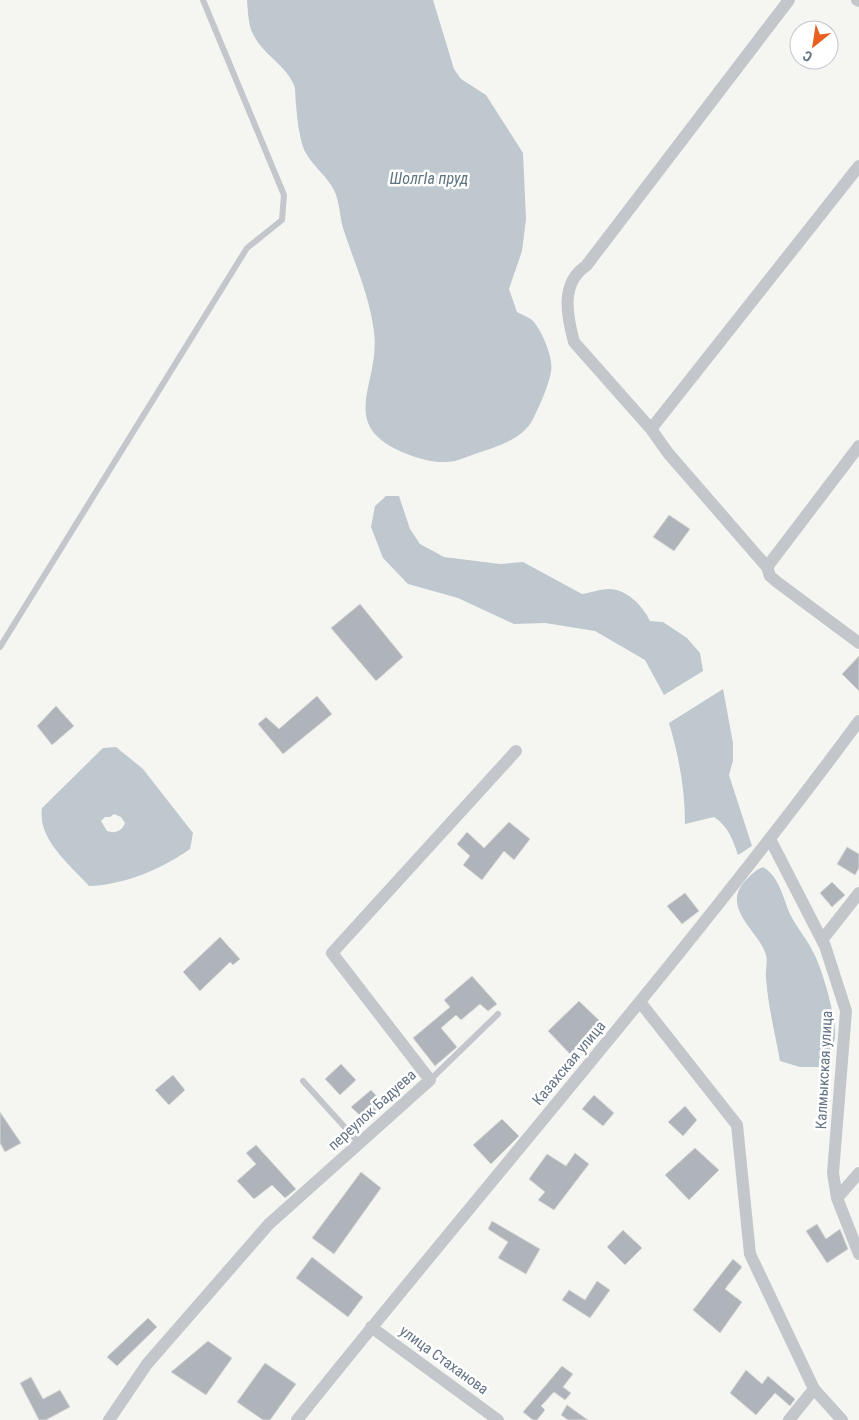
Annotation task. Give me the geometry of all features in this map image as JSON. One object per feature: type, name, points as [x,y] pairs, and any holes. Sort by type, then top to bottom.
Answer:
[{"type":"street","points":[[789,0],[586,266],[576,272],[568,287],[570,327],[574,342],[651,429],[668,453],[766,567],[770,576],[859,643]]},
{"type":"street","points":[[651,429],[859,166]]},
{"type":"street","points":[[766,567],[859,446]]},
{"type":"street","name":"Казахская улица","points":[[299,1419],[372,1327],[640,1002],[770,839],[859,721]]},
{"type":"street","name":"переулок Бадуева","points":[[109,1420],[146,1364],[269,1224],[430,1080],[332,953],[516,751]]},
{"type":"street","name":"Калмыкская улица","points":[[770,839],[822,940],[846,1011],[833,1172],[837,1198],[859,1254]]},
{"type":"street","points":[[822,940],[859,893]]},
{"type":"street","points":[[640,1002],[737,1125],[750,1254],[814,1389],[842,1420]]},
{"type":"street","points":[[837,1198],[859,1173]]},
{"type":"street","name":"улица Стаханова","points":[[372,1327],[498,1420]]},
{"type":"street","points":[[789,1420],[814,1389]]},
{"type":"lane","points":[[0,647],[247,248],[282,220],[284,195],[203,0]]},
{"type":"lane","points":[[430,1080],[498,1014]]},
{"type":"lane","points":[[303,1081],[359,1143]]},
{"type":"water","name":"ШолгIа пруд","points":[[247,0],[433,0],[454,69],[461,79],[486,95],[523,153],[526,219],[522,251],[509,289],[517,312],[531,320],[540,331],[549,352],[551,372],[546,390],[533,419],[528,427],[512,440],[457,460],[436,462],[407,454],[385,443],[372,430],[366,417],[366,402],[372,369],[374,332],[365,293],[343,228],[334,191],[331,184],[306,154],[303,147],[298,126],[294,85],[285,71],[262,48],[253,34],[249,22]]},
{"type":"water","points":[[386,496],[399,496],[410,529],[420,544],[444,557],[500,564],[523,562],[582,594],[609,589],[628,595],[639,604],[650,621],[663,622],[687,638],[700,653],[703,671],[664,695],[645,660],[595,631],[545,623],[514,624],[458,598],[408,584],[383,558],[371,527],[375,506]]},
{"type":"water","points":[[723,689],[733,743],[733,761],[729,775],[752,846],[738,855],[726,829],[714,817],[685,824],[681,773],[669,723]]},
{"type":"water","points":[[116,747],[143,769],[193,833],[190,849],[167,863],[142,875],[116,883],[89,886],[56,851],[45,830],[42,808],[103,748]],"holes":[[[114,814],[121,817],[125,823],[120,830],[115,832],[107,831],[101,821],[105,817],[110,817]]]},
{"type":"water","points":[[763,867],[769,871],[777,882],[791,916],[811,947],[821,969],[828,994],[834,1019],[835,1037],[827,1057],[819,1067],[800,1067],[780,1061],[768,999],[766,955],[744,920],[737,901],[738,891],[745,881],[755,871]]},
{"type":"building","points":[[669,515],[690,529],[674,551],[653,537]]},
{"type":"building","points":[[360,604],[403,657],[376,681],[331,628]]},
{"type":"building","points":[[859,656],[859,691],[842,674]]},
{"type":"building","points":[[317,696],[332,714],[283,754],[258,724],[266,717],[279,729]]},
{"type":"building","points":[[56,706],[74,726],[52,745],[37,726]]},
{"type":"building","points":[[509,822],[530,839],[514,860],[504,851],[482,880],[463,865],[470,856],[457,844],[467,832],[484,848]]},
{"type":"building","points":[[847,847],[859,854],[859,868],[855,875],[837,864]]},
{"type":"building","points":[[832,882],[845,895],[832,907],[820,893]]},
{"type":"building","points":[[685,893],[699,911],[682,924],[667,906]]},
{"type":"building","points":[[220,937],[240,959],[233,965],[230,962],[200,991],[183,972]]},
{"type":"building","points":[[472,976],[497,1004],[488,1011],[480,1004],[461,1020],[456,1015],[441,1028],[457,1047],[435,1066],[413,1038],[450,1007],[444,1000]]},
{"type":"building","points":[[579,1001],[606,1027],[572,1056],[548,1031]]},
{"type":"building","points":[[341,1064],[356,1080],[340,1095],[325,1079]]},
{"type":"building","points":[[173,1075],[185,1090],[169,1105],[155,1090]]},
{"type":"building","points":[[371,1090],[384,1104],[366,1121],[351,1107]]},
{"type":"building","points":[[594,1095],[614,1113],[603,1126],[582,1109]]},
{"type":"building","points":[[685,1106],[697,1120],[683,1136],[668,1122]]},
{"type":"building","points":[[0,1112],[21,1143],[5,1152],[0,1143]]},
{"type":"building","points":[[502,1119],[519,1136],[491,1164],[473,1145]]},
{"type":"building","points":[[256,1145],[296,1189],[285,1198],[272,1185],[254,1199],[237,1181],[256,1164],[246,1153]]},
{"type":"building","points":[[695,1148],[719,1170],[689,1200],[665,1175]]},
{"type":"building","points":[[575,1153],[589,1164],[554,1210],[538,1200],[545,1192],[529,1179],[547,1154],[566,1166]]},
{"type":"building","points":[[361,1172],[381,1188],[334,1254],[312,1238]]},
{"type":"building","points":[[492,1221],[540,1249],[526,1274],[498,1258],[508,1242],[488,1229]]},
{"type":"building","points":[[817,1224],[826,1239],[840,1229],[848,1249],[827,1263],[806,1231]]},
{"type":"building","points":[[623,1230],[642,1248],[625,1265],[607,1247]]},
{"type":"building","points":[[312,1257],[363,1297],[348,1317],[296,1278]]},
{"type":"building","points":[[733,1259],[742,1267],[725,1289],[742,1302],[720,1333],[693,1310]]},
{"type":"building","points":[[597,1281],[610,1290],[590,1318],[562,1300],[569,1290],[585,1300]]},
{"type":"building","points":[[148,1318],[157,1327],[117,1366],[107,1357]]},
{"type":"building","points":[[208,1341],[232,1358],[206,1395],[171,1372]]},
{"type":"building","points":[[265,1363],[296,1384],[270,1420],[263,1420],[237,1402]]},
{"type":"building","points":[[562,1366],[573,1374],[563,1387],[571,1393],[565,1400],[554,1392],[541,1406],[545,1410],[537,1420],[533,1420],[523,1412]]},
{"type":"building","points":[[746,1370],[762,1384],[768,1376],[795,1399],[790,1406],[775,1393],[756,1415],[730,1393]]},
{"type":"building","points":[[31,1377],[43,1399],[60,1390],[70,1407],[46,1420],[39,1420],[20,1383]]},
{"type":"building","points":[[567,1405],[588,1420],[568,1420],[561,1415]]}]
